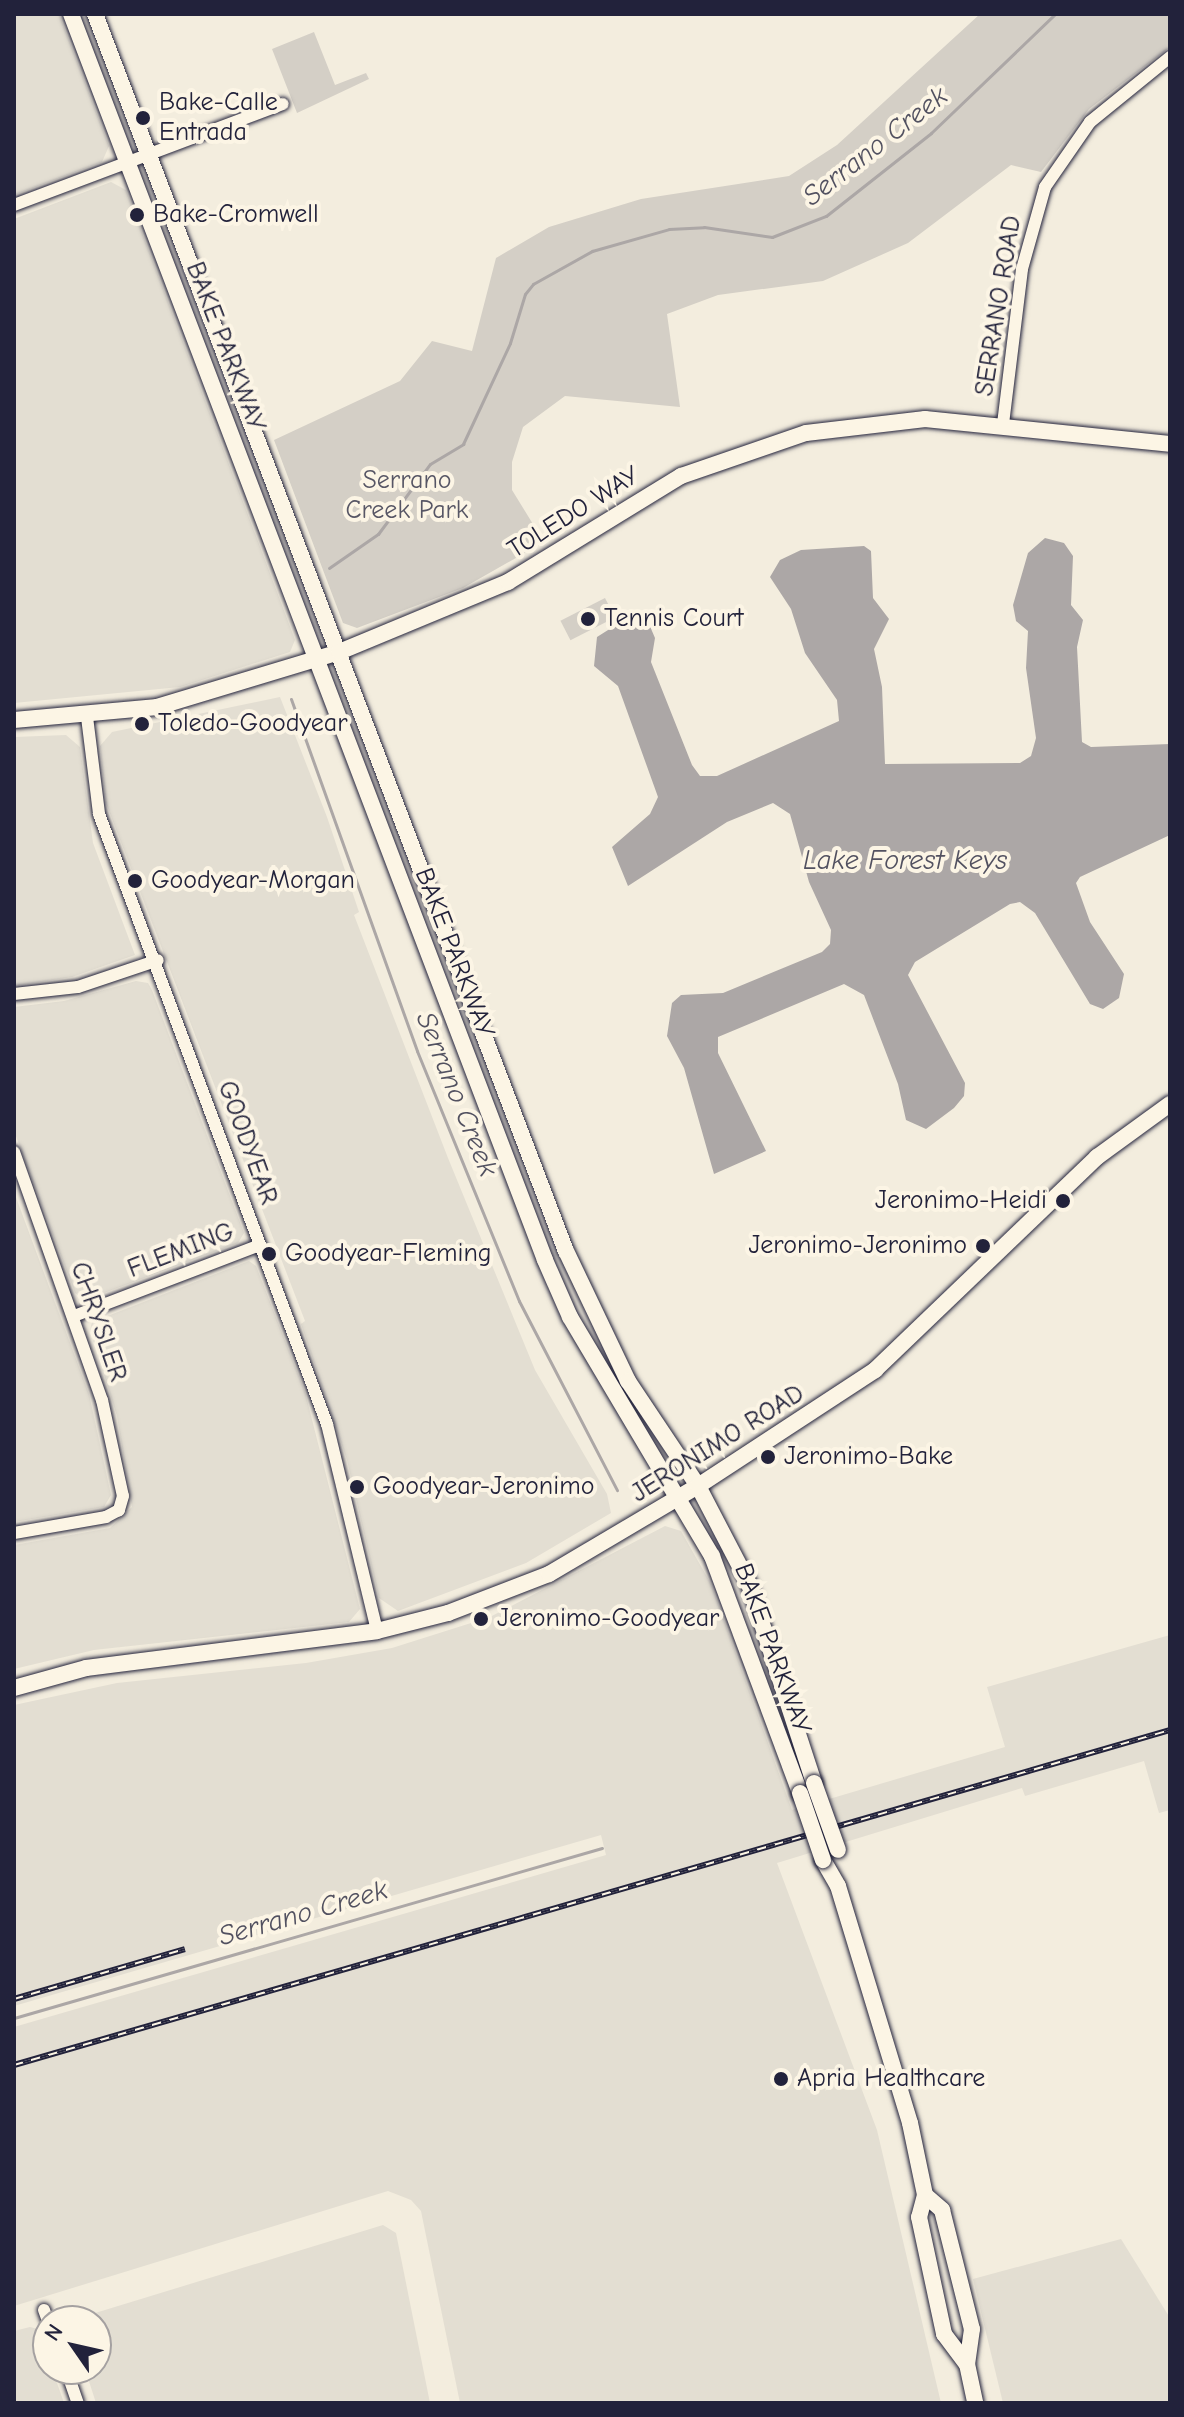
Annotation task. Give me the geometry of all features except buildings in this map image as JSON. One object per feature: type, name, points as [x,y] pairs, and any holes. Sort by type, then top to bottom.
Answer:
[{"type":"main road","name":"BAKE PARKWAY","points":[[71,14],[551,1274],[602,1374],[679,1498],[729,1592],[807,1788],[838,1850],[838,1886]]},
{"type":"main road","name":"BAKE PARKWAY","points":[[95,14],[566,1251],[628,1381],[698,1486],[749,1584],[807,1788],[823,1860],[838,1886],[895,2066],[925,2195],[919,2217],[944,2334],[967,2364]]},
{"type":"main road","name":"TOLEDO WAY","points":[[14,720],[87,717],[157,707],[339,652],[508,582],[648,494],[716,461],[806,433],[925,419],[1003,424],[1170,444]]},
{"type":"main road","points":[[236,443],[257,435]]},
{"type":"main road","name":"JERONIMO ROAD","points":[[14,1688],[86,1668],[377,1631],[448,1613],[524,1585],[679,1498],[884,1363],[1097,1157],[1170,1104]]},
{"type":"main road","name":"BAKE PARKWAY","points":[[925,2195],[942,2210],[972,2329],[967,2364],[975,2403]]},
{"type":"main road","points":[[964,2403],[971,2385],[987,2403]]},
{"type":"street","name":"SERRANO ROAD","points":[[1003,424],[1022,269],[1045,187],[1090,122],[1170,57]]},
{"type":"street","points":[[14,205],[283,104]]},
{"type":"street","name":"GOODYEAR","points":[[87,717],[99,814],[158,960],[330,1435],[377,1631]]},
{"type":"street","points":[[14,994],[79,986],[158,960]]},
{"type":"street","name":"CHRYSLER","points":[[14,1152],[103,1404],[123,1496],[119,1510],[106,1517],[14,1533]]},
{"type":"street","name":"FLEMING","points":[[74,1316],[260,1245]]},
{"type":"shaded area","points":[[14,14],[59,14],[109,146],[102,162],[14,195]]},
{"type":"shaded area","points":[[111,182],[126,190],[295,640],[290,652],[180,687],[14,703],[14,219]]},
{"type":"shaded area","points":[[280,697],[327,817],[359,912],[354,915],[448,1158],[535,1370],[607,1494],[611,1513],[526,1563],[398,1611],[379,1598],[347,1460],[301,1324],[305,1321],[106,803],[100,746],[112,732]]},
{"type":"shaded area","points":[[66,735],[80,747],[93,843],[135,955],[72,977],[14,986],[14,737]]},
{"type":"shaded area","points":[[136,981],[148,983],[152,990],[244,1233],[238,1243],[85,1300],[75,1293],[14,1131],[14,1007],[64,1001]]},
{"type":"shaded area","points":[[14,1192],[89,1394],[111,1495],[104,1507],[14,1522]]},
{"type":"shaded area","points":[[249,1261],[256,1266],[305,1392],[360,1609],[349,1622],[94,1650],[14,1669],[14,1545],[110,1528],[132,1507],[117,1416],[90,1330],[92,1322]]},
{"type":"shaded area","points":[[665,1526],[681,1531],[711,1584],[792,1810],[1005,1747],[987,1687],[1170,1635],[1170,1810],[1159,1813],[1144,1761],[1025,1796],[1022,1788],[777,1863],[877,2130],[941,2403],[460,2403],[421,2211],[411,2200],[388,2191],[14,2306],[14,2027],[606,1855],[601,1835],[14,2006],[14,1705],[117,1683],[306,1663],[392,1648],[490,1617]]},
{"type":"shaded area","points":[[383,2225],[396,2233],[430,2403],[96,2403],[90,2385],[112,2385],[112,2308]]},
{"type":"shaded area","points":[[1121,2239],[1170,2318],[1170,2403],[1003,2403],[973,2279]]},
{"type":"shaded area","points":[[32,2328],[32,2385],[58,2385],[64,2403],[14,2403],[14,2331]]},
{"type":"green space","name":"Serrano Creek Park","points":[[980,14],[1170,14],[1170,47],[1089,109],[1041,172],[1011,165],[908,243],[823,281],[718,295],[667,314],[680,407],[565,396],[523,427],[512,462],[512,490],[544,542],[463,588],[357,628],[343,623],[274,440],[400,381],[432,341],[472,351],[496,258],[549,227],[641,199],[789,176],[837,145]]},
{"type":"green space","points":[[314,32],[335,85],[366,73],[369,79],[297,113],[272,49]]},
{"type":"green space","name":"Tennis Court","points":[[605,598],[615,618],[570,640],[560,621]]},
{"type":"water","name":"Lake Forest Keys","points":[[1045,538],[1064,543],[1073,556],[1071,605],[1083,620],[1077,647],[1082,742],[1091,747],[1170,744],[1170,835],[1080,877],[1076,883],[1090,922],[1124,974],[1119,998],[1103,1009],[1090,1004],[1035,913],[1020,902],[1010,904],[915,962],[908,975],[965,1083],[964,1096],[954,1108],[926,1129],[906,1120],[898,1084],[864,995],[844,984],[718,1037],[718,1053],[766,1151],[714,1174],[684,1068],[667,1036],[672,1003],[681,995],[723,993],[822,952],[830,944],[831,930],[809,882],[790,814],[773,803],[727,822],[628,886],[612,847],[650,814],[658,797],[618,686],[594,666],[597,637],[627,618],[649,624],[655,638],[651,662],[692,765],[700,776],[717,776],[839,721],[837,700],[805,653],[791,609],[770,577],[780,560],[801,550],[864,546],[871,551],[873,598],[889,619],[874,649],[882,687],[885,764],[1020,763],[1031,756],[1036,738],[1026,668],[1028,631],[1016,621],[1013,605],[1028,553]]},
{"type":"waterway","name":"Serrano Creek","points":[[329,568],[378,534],[430,464],[463,444],[510,343],[525,294],[533,284],[592,251],[669,229],[704,227],[772,237],[826,216],[931,133],[1055,14]]},
{"type":"waterway","name":"Serrano Creek","points":[[291,699],[417,1051],[519,1301],[617,1490]]},
{"type":"waterway","name":"Serrano Creek","points":[[14,2018],[602,1848]]},
{"type":"railway","points":[[14,2065],[1170,1730]]},
{"type":"railway","points":[[14,1999],[185,1949]]},
{"type":"place","name":"Bake-Calle Entrada","points":[[143,118]]},
{"type":"place","name":"Bake-Cromwell","points":[[137,215]]},
{"type":"place","name":"Tennis Court","points":[[588,619]]},
{"type":"place","name":"Toledo-Goodyear","points":[[142,724]]},
{"type":"place","name":"Goodyear-Morgan","points":[[135,881]]},
{"type":"place","name":"Jeronimo-Heidi","points":[[1063,1201]]},
{"type":"place","name":"Jeronimo-Jeronimo","points":[[983,1246]]},
{"type":"place","name":"Goodyear-Fleming","points":[[269,1254]]},
{"type":"place","name":"Jeronimo-Bake","points":[[768,1457]]},
{"type":"place","name":"Goodyear-Jeronimo","points":[[357,1487]]},
{"type":"place","name":"Jeronimo-Goodyear","points":[[481,1619]]},
{"type":"place","name":"Apria Healthcare","points":[[781,2079]]}]
